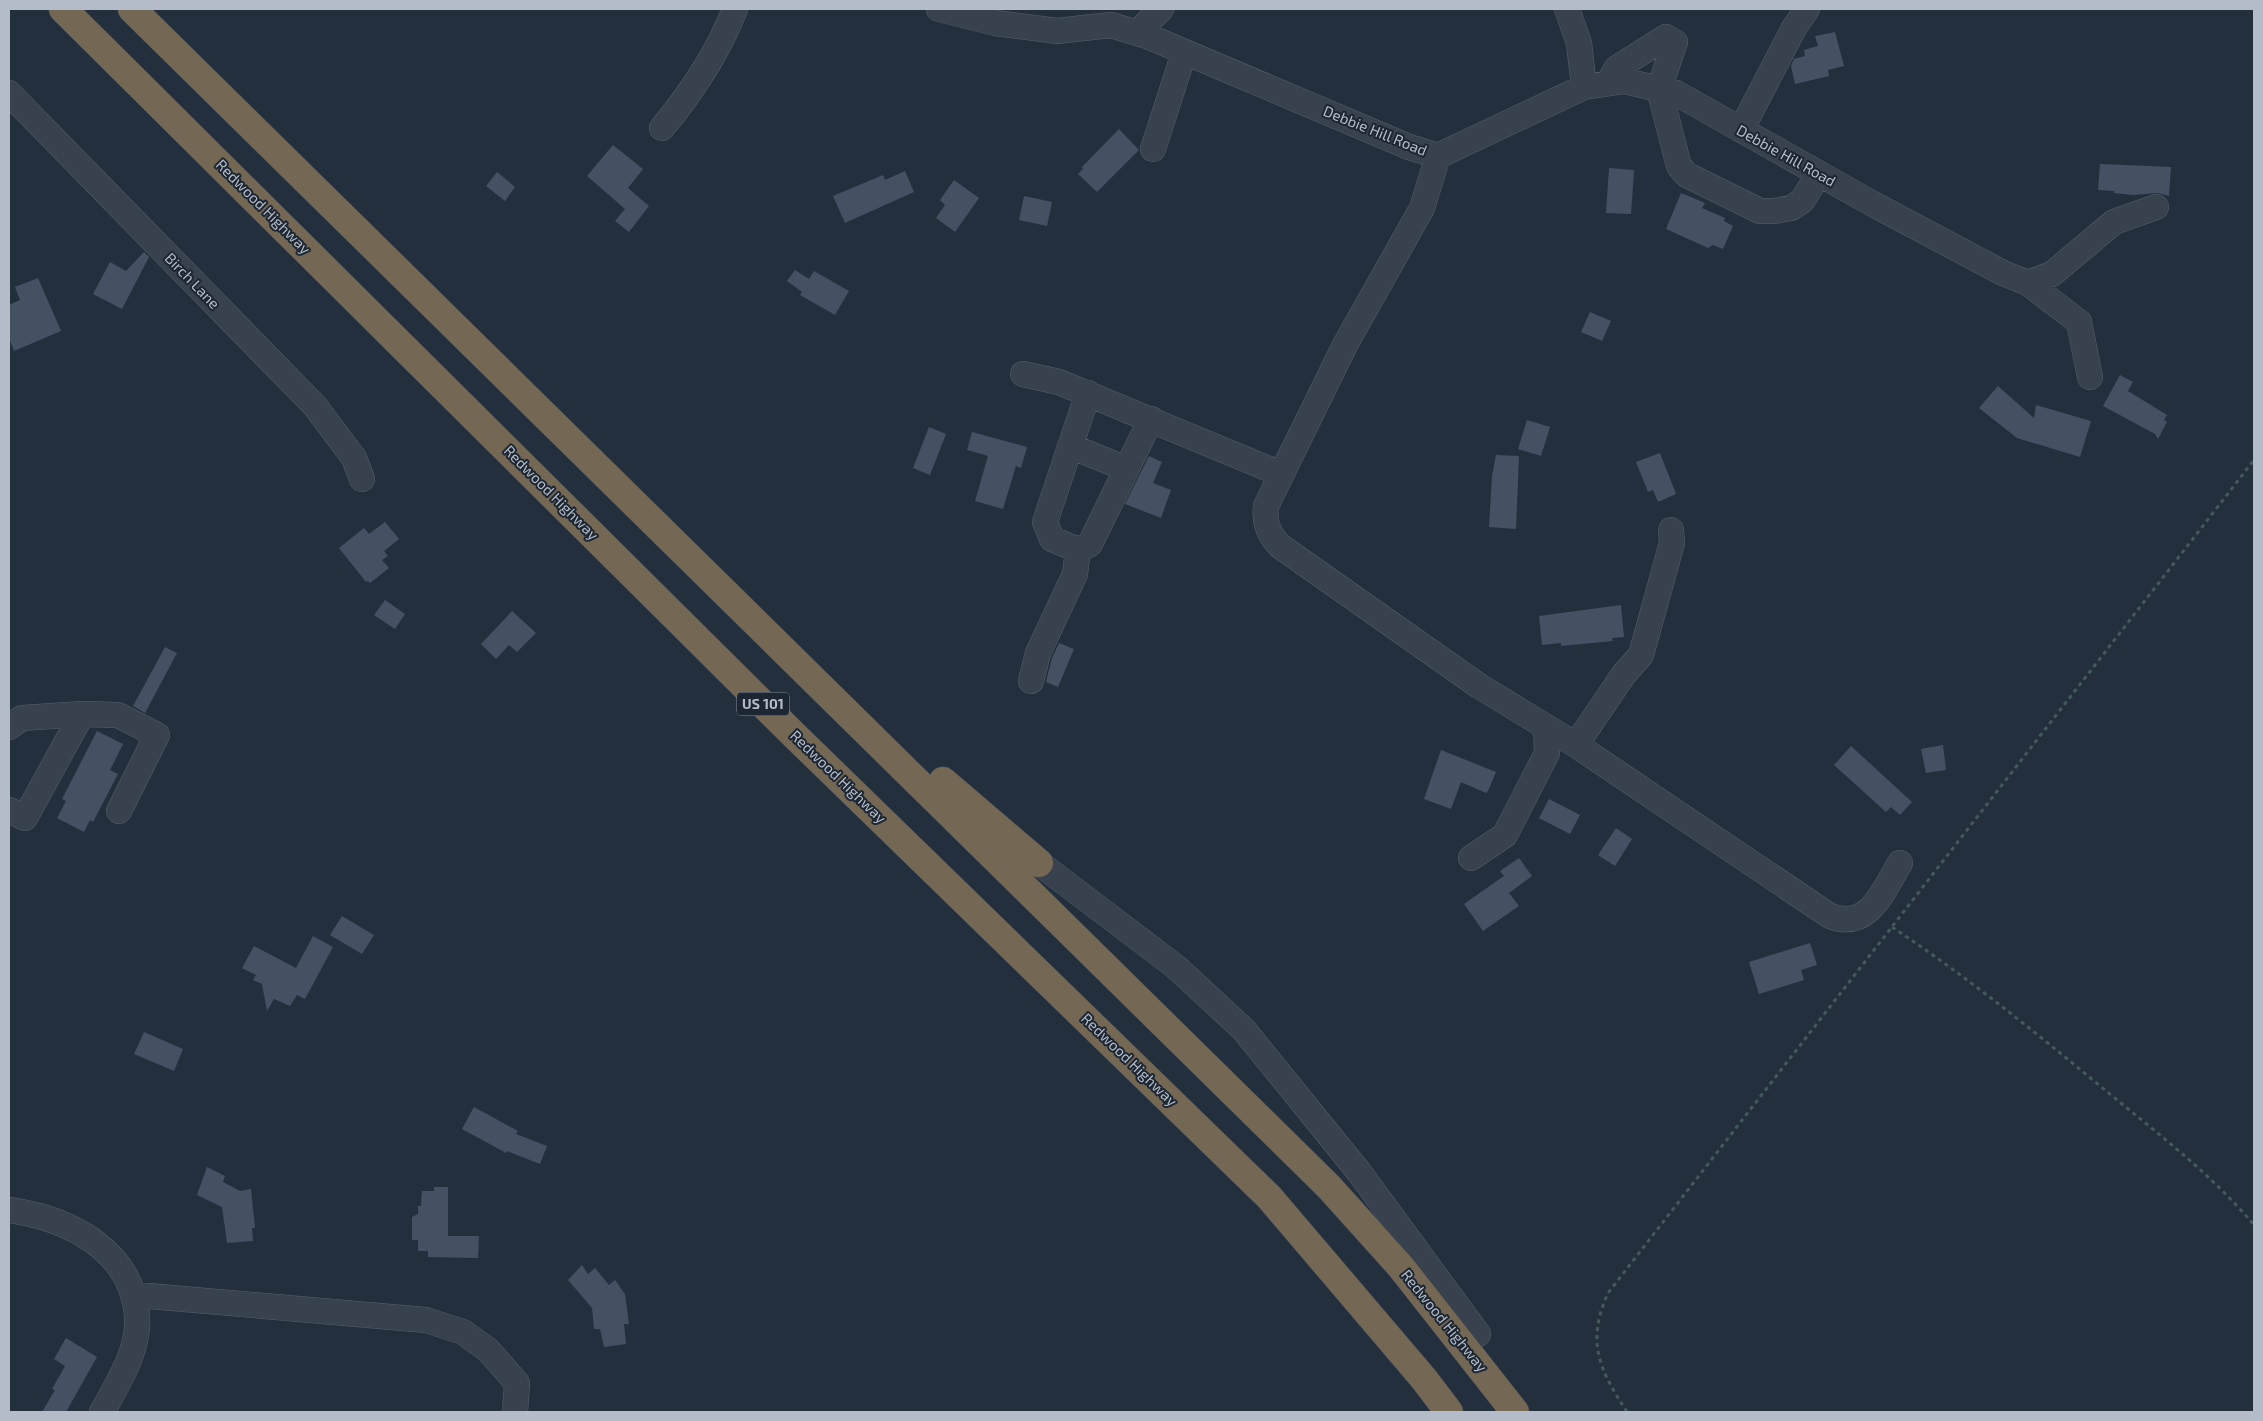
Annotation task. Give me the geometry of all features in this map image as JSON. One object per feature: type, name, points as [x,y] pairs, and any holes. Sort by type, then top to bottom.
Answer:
[{"type":"highway","name":"Redwood Highway","points":[[63,9],[779,720],[1269,1198],[1393,1342],[1449,1412]]},
{"type":"highway","name":"Redwood Highway","points":[[132,9],[1329,1187],[1401,1268],[1514,1412]]},
{"type":"highway","points":[[738,605],[1038,863]]},
{"type":"highway","points":[[1478,1334],[1521,1412]]},
{"type":"street","points":[[662,128],[693,91],[727,30],[734,9]]},
{"type":"street","points":[[1137,34],[1161,9]]},
{"type":"street","points":[[1567,9],[1596,85],[1617,68],[1666,38],[1675,42],[1674,51],[1659,89],[1680,166],[1687,175],[1760,211],[1774,211],[1791,208],[1802,201],[1819,174]]},
{"type":"street","points":[[1741,130],[1794,28],[1807,9]]},
{"type":"street","name":"Debbie Hill Road","points":[[948,10],[995,23],[1057,31],[1120,17],[1137,34],[1184,52],[1409,148],[1438,156],[1596,85],[1625,81],[1676,93],[1872,204],[2003,273],[2028,283],[2079,322],[2090,377]]},
{"type":"street","points":[[1153,149],[1184,52]]},
{"type":"street","name":"Birch Lane","points":[[9,93],[315,406],[354,458],[362,478]]},
{"type":"street","points":[[1438,156],[1422,208],[1345,345],[1266,506],[1264,517],[1272,538],[1280,546],[1480,686],[1576,745],[1811,904],[1841,920],[1852,920],[1868,912],[1900,863]]},
{"type":"street","points":[[2028,283],[2052,274],[2114,222],[2156,207]]},
{"type":"street","points":[[1023,374],[1059,382],[1088,393],[1281,474]]},
{"type":"street","points":[[1088,393],[1045,522],[1052,539],[1078,550],[1090,544],[1151,420]]},
{"type":"street","points":[[1070,446],[1127,469]]},
{"type":"street","points":[[1576,745],[1624,674],[1641,655],[1672,543],[1671,530]]},
{"type":"street","points":[[1031,681],[1038,653],[1075,574],[1078,550]]},
{"type":"street","points":[[9,727],[22,718],[82,714],[118,715],[157,735],[120,811]]},
{"type":"street","points":[[9,810],[25,818],[82,714]]},
{"type":"street","points":[[1471,858],[1505,835],[1547,753],[1546,727]]},
{"type":"street","points":[[1038,863],[1176,967],[1244,1030],[1360,1172],[1478,1334]]},
{"type":"street","points":[[9,1210],[67,1225],[94,1240],[112,1256],[125,1275],[134,1299],[137,1317],[135,1337],[119,1381],[102,1412]]},
{"type":"street","points":[[134,1299],[149,1296],[426,1320],[463,1332],[488,1350],[517,1383],[515,1412]]},
{"type":"path","points":[[1627,1412],[1616,1395],[1601,1364],[1595,1341],[1598,1314],[1608,1293],[2254,460]]},
{"type":"path","points":[[1892,927],[1941,959],[2048,1043],[2187,1158],[2239,1206],[2254,1225]]},
{"type":"building","points":[[1835,32],[1844,66],[1828,70],[1829,76],[1795,84],[1791,66],[1794,59],[1805,56],[1804,50],[1818,46],[1815,36]]},
{"type":"building","points":[[1119,129],[1139,150],[1097,192],[1078,174],[1083,169],[1082,167]]},
{"type":"building","points":[[613,145],[643,169],[628,188],[649,206],[629,232],[615,221],[625,209],[587,176]]},
{"type":"building","points":[[2100,164],[2171,167],[2169,196],[2158,193],[2133,195],[2098,190]]},
{"type":"building","points":[[1609,168],[1634,170],[1631,214],[1606,213]]},
{"type":"building","points":[[905,171],[914,192],[845,223],[833,196],[883,175],[885,180]]},
{"type":"building","points":[[497,172],[515,187],[505,201],[486,186]]},
{"type":"building","points":[[954,180],[979,198],[955,232],[936,218],[945,205],[940,200]]},
{"type":"building","points":[[1681,193],[1705,203],[1702,208],[1725,218],[1724,221],[1733,226],[1723,249],[1713,245],[1708,248],[1666,229]]},
{"type":"building","points":[[1024,196],[1052,202],[1047,226],[1019,220]]},
{"type":"building","points":[[144,252],[149,257],[122,309],[93,294],[110,262],[126,271]]},
{"type":"building","points":[[795,270],[809,279],[814,271],[849,291],[835,315],[800,295],[802,292],[787,281]]},
{"type":"building","points":[[38,278],[61,331],[14,351],[9,338],[9,305],[20,300],[15,287]]},
{"type":"building","points":[[1590,312],[1611,321],[1602,341],[1581,332]]},
{"type":"building","points":[[2120,375],[2133,382],[2128,391],[2167,415],[2164,420],[2167,422],[2158,439],[2155,434],[2103,406]]},
{"type":"building","points":[[1998,386],[2034,418],[2036,405],[2091,421],[2080,457],[2017,438],[1979,408]]},
{"type":"building","points":[[1527,420],[1550,427],[1541,456],[1518,449]]},
{"type":"building","points":[[929,427],[946,434],[930,475],[913,468]]},
{"type":"building","points":[[972,432],[1027,447],[1021,468],[1016,466],[1003,509],[975,501],[988,456],[967,450]]},
{"type":"building","points":[[1660,453],[1676,494],[1658,502],[1653,490],[1648,492],[1636,462]]},
{"type":"building","points":[[1496,455],[1519,456],[1516,529],[1489,527],[1492,476]]},
{"type":"building","points":[[1149,456],[1162,462],[1153,483],[1171,490],[1161,518],[1125,504]]},
{"type":"building","points":[[385,522],[399,539],[384,551],[388,556],[382,560],[389,568],[370,583],[366,582],[339,548],[364,528],[369,534]]},
{"type":"building","points":[[385,600],[405,614],[395,629],[374,615]]},
{"type":"building","points":[[1621,605],[1624,637],[1612,638],[1613,641],[1561,646],[1561,643],[1542,645],[1539,616]]},
{"type":"building","points":[[512,611],[536,633],[517,652],[509,645],[496,659],[481,644]]},
{"type":"building","points":[[1059,643],[1074,649],[1058,687],[1046,682],[1052,658]]},
{"type":"building","points":[[165,647],[177,653],[145,713],[133,706]]},
{"type":"building","points":[[97,731],[123,744],[110,770],[118,774],[93,822],[90,820],[84,832],[57,818],[66,801],[62,799]]},
{"type":"building","points":[[1943,745],[1946,770],[1926,773],[1921,749]]},
{"type":"building","points":[[1851,746],[1912,802],[1900,815],[1891,807],[1886,812],[1834,765]]},
{"type":"building","points":[[1441,750],[1496,772],[1488,791],[1486,793],[1461,782],[1451,809],[1424,799]]},
{"type":"building","points":[[1549,799],[1580,815],[1570,834],[1539,818]]},
{"type":"building","points":[[1616,828],[1632,839],[1615,866],[1598,855]]},
{"type":"building","points":[[1519,858],[1532,876],[1509,893],[1519,906],[1483,931],[1464,904],[1504,876],[1500,871]]},
{"type":"building","points":[[342,916],[374,935],[362,954],[330,935]]},
{"type":"building","points":[[313,936],[333,947],[305,999],[297,995],[290,1006],[274,999],[267,1011],[262,984],[253,980],[256,975],[242,968],[254,946],[296,968]]},
{"type":"building","points":[[1810,943],[1817,965],[1801,970],[1804,980],[1759,994],[1749,962]]},
{"type":"building","points":[[144,1032],[183,1049],[174,1071],[134,1054]]},
{"type":"building","points":[[474,1107],[518,1131],[516,1134],[547,1146],[540,1164],[507,1151],[506,1153],[462,1129]]},
{"type":"building","points":[[207,1167],[225,1176],[223,1182],[240,1191],[251,1189],[255,1228],[252,1228],[253,1241],[227,1243],[222,1207],[197,1195]]},
{"type":"building","points":[[434,1187],[448,1187],[448,1236],[479,1236],[478,1258],[428,1257],[428,1251],[418,1251],[418,1240],[412,1240],[412,1217],[418,1214],[418,1206],[421,1206],[422,1191],[434,1191]]},
{"type":"building","points":[[582,1265],[588,1274],[595,1268],[609,1285],[615,1280],[625,1294],[629,1324],[624,1324],[626,1344],[604,1347],[600,1329],[594,1329],[592,1308],[568,1280]]},
{"type":"building","points":[[66,1338],[97,1357],[66,1412],[42,1412],[55,1390],[52,1389],[65,1366],[54,1359]]}]
